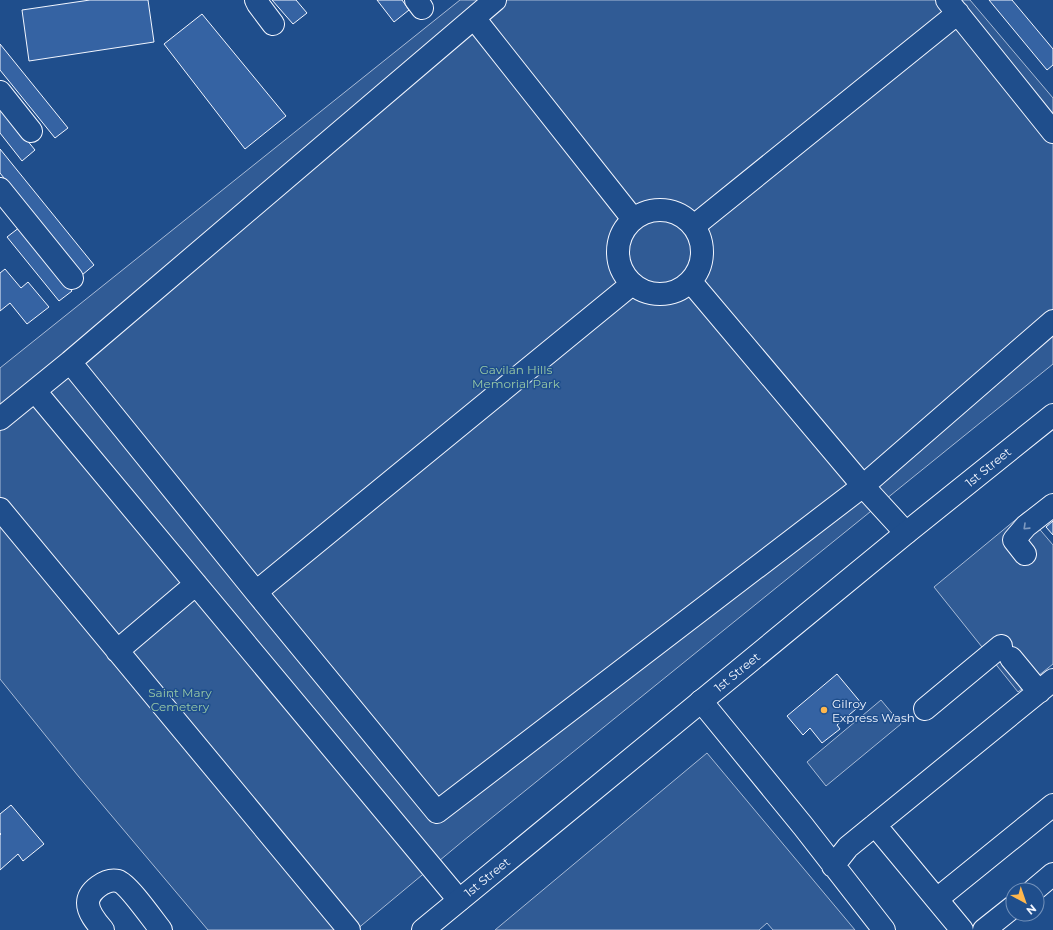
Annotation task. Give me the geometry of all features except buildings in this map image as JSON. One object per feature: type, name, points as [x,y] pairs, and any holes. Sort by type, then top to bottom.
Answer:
[{"type":"main road","points":[[256,0],[273,24]]},
{"type":"main road","points":[[0,419],[70,362],[495,0]]},
{"type":"main road","points":[[694,226],[953,7],[1053,132]]},
{"type":"main road","points":[[474,18],[633,219]]},
{"type":"main road","points":[[0,92],[31,131]]},
{"type":"main road","points":[[0,189],[72,278]]},
{"type":"main road","points":[[660,210],[675,212],[688,220],[694,226],[701,239],[703,254],[699,268],[691,282],[678,290],[664,294],[650,293],[632,284],[623,273],[618,259],[619,244],[624,230],[633,219],[646,212],[660,210]]},
{"type":"main road","points":[[691,282],[863,486],[906,533]]},
{"type":"main road","points":[[256,592],[632,284]]},
{"type":"main road","points":[[70,362],[256,592],[437,812],[863,486],[1053,321]]},
{"type":"main road","points":[[34,391],[459,900]]},
{"type":"main road","name":"1st Street","points":[[423,930],[906,533],[1053,415]]},
{"type":"main road","points":[[1025,554],[1014,540],[1026,526],[1053,506]]},
{"type":"main road","points":[[0,510],[349,930]]},
{"type":"main road","points":[[117,651],[196,584]]},
{"type":"main road","points":[[833,866],[848,847],[1046,686],[1006,652],[925,709]]},
{"type":"main road","points":[[701,701],[803,826],[884,930]]},
{"type":"main road","points":[[937,899],[1053,805]]},
{"type":"main road","points":[[875,825],[962,930]]},
{"type":"main road","points":[[1044,882],[1053,874]]},
{"type":"main road","points":[[103,930],[90,912],[88,902],[91,895],[102,884],[118,881],[129,890],[161,930]]},
{"type":"main road","points":[[984,930],[1005,913]]},
{"type":"shaded area","name":"Gavilan Hills Memorial Park","points":[[460,0],[970,0],[1053,98],[1053,364],[463,841],[356,930],[208,930],[79,777],[0,679],[0,368]]},
{"type":"shaded area","points":[[1025,512],[1053,545],[1053,664],[1018,692],[934,587]]},
{"type":"shaded area","points":[[881,700],[901,724],[826,786],[807,762]]},
{"type":"shaded area","points":[[707,753],[855,930],[773,930],[767,923],[759,930],[495,930]]},
{"type":"place","name":"Gilroy Express Wash","points":[[824,710]]},
{"type":"park label","name":"Saint Mary Cemetery","points":[[180,699]]}]
